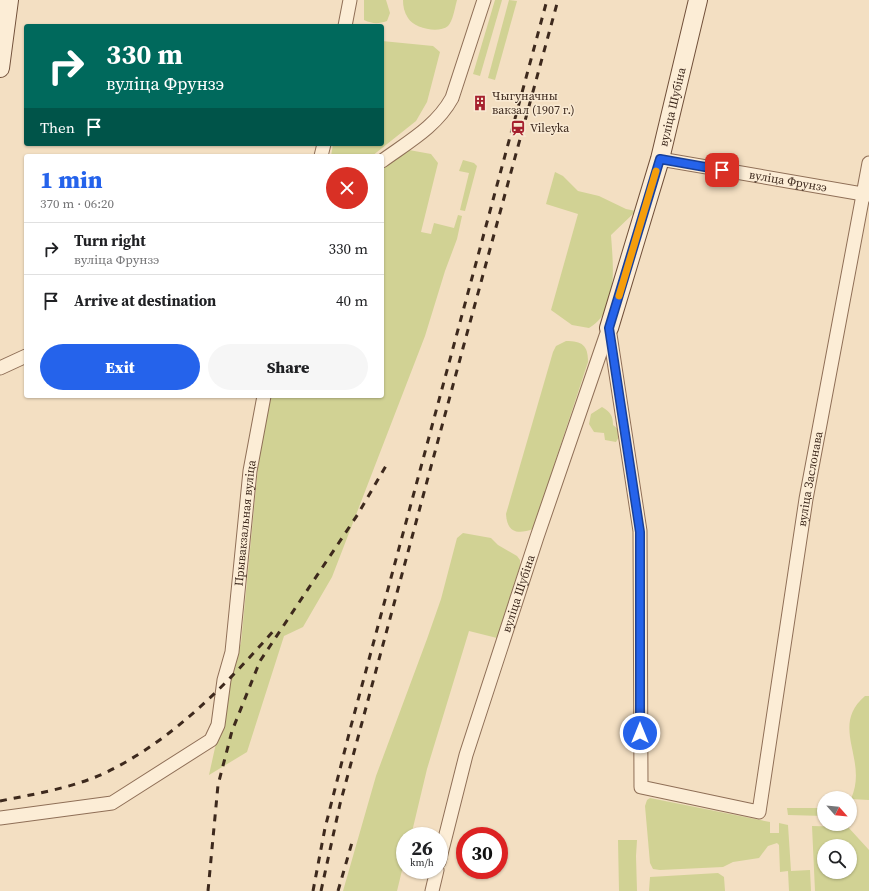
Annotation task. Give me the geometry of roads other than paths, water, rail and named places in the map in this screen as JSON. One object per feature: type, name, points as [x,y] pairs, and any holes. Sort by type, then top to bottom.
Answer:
[{"type":"street","points":[[0,68],[9,0]]},
{"type":"street","points":[[345,24],[350,0]]},
{"type":"street","points":[[384,160],[424,131],[446,109],[452,98],[484,0]]},
{"type":"street","name":"вуліца Шубіна","points":[[448,827],[466,755],[537,537],[609,328],[660,159],[698,0]]},
{"type":"street","name":"вуліца Фрунзэ","points":[[660,159],[866,194]]},
{"type":"street","name":"вуліца Заслонава","points":[[641,787],[759,812],[806,499],[866,194],[869,162]]},
{"type":"street","name":"вуліца Шубіна","points":[[609,328],[640,532],[641,787]]},
{"type":"street","points":[[0,368],[24,357]]},
{"type":"street","name":"Прывакзальная вуліца","points":[[0,818],[112,803],[211,740],[218,725],[224,680],[232,652],[250,472],[264,398]]},
{"type":"street","points":[[432,891],[435,879]]},
{"type":"railway","points":[[313,891],[325,828],[351,726],[547,0]]},
{"type":"railway","points":[[321,891],[340,804],[558,0]]},
{"type":"railway","points":[[208,891],[218,785],[232,731],[260,661],[358,514],[387,464]]},
{"type":"railway","points":[[0,801],[80,783],[105,773],[130,760],[176,728],[197,710],[218,690],[275,629]]},
{"type":"railway","points":[[338,891],[353,839]]},
{"type":"place","name":"Чыгуначны вакзал (1907 г.)","points":[[480,103]]},
{"type":"place","name":"Vileyka","points":[[518,128]]}]
